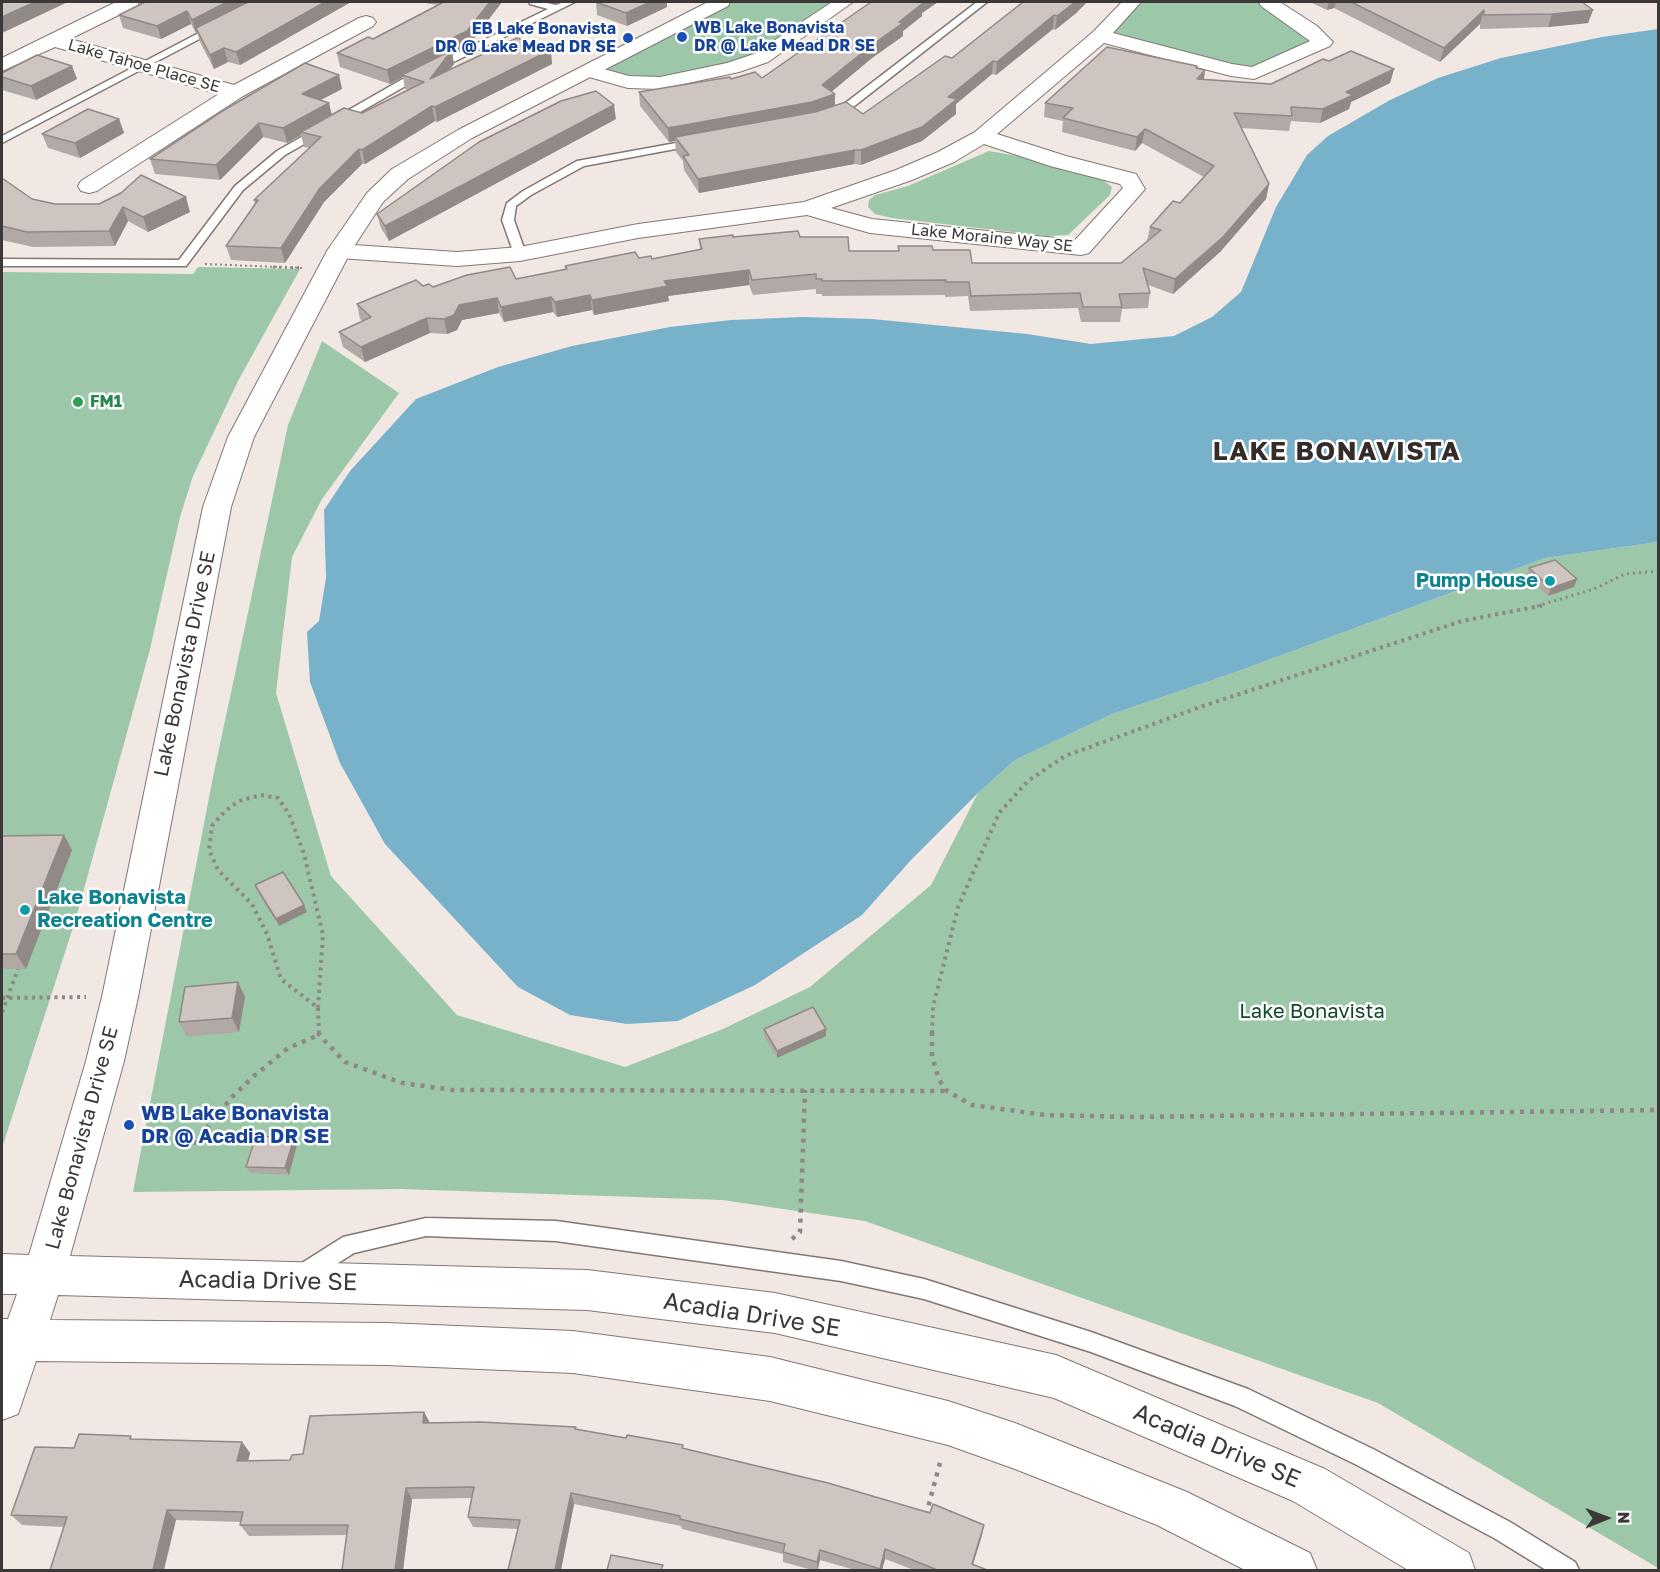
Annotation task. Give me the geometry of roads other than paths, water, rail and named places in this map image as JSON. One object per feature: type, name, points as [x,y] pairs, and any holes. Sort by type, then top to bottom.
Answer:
[{"type":"street","points":[[2,64],[130,2]]},
{"type":"street","name":"Lake Bonavista Drive SE","points":[[2,1398],[12,1340],[44,1276],[105,1061],[120,997],[217,507],[241,437],[334,260],[375,198],[400,174],[465,134],[721,2]]},
{"type":"street","points":[[589,71],[628,82],[660,83],[732,68],[761,58],[844,2]]},
{"type":"street","name":"Lake Moraine Way SE","points":[[334,260],[397,256],[457,258],[520,254],[638,231],[808,208],[904,175],[946,157],[982,136],[1100,36],[1132,2]]},
{"type":"street","points":[[1100,36],[1231,70],[1254,73],[1323,42],[1310,30],[1268,2]]},
{"type":"street","name":"Lake Tahoe Place SE","points":[[89,186],[236,92],[366,22]]},
{"type":"street","name":"Lake Tahoe Place SE","points":[[52,40],[236,92]]},
{"type":"street","name":"Lake Moraine Way SE","points":[[808,208],[870,226],[1081,248],[1134,189],[1128,179],[1058,161],[982,136]]},
{"type":"street","name":"Acadia Drive SE","points":[[2,1274],[587,1290],[775,1313],[1056,1377],[1309,1485],[1452,1570]]},
{"type":"street","points":[[12,1340],[387,1344],[573,1352],[770,1379],[948,1423],[1015,1446],[1171,1508],[1293,1570]]},
{"type":"lane","points":[[533,2],[555,8]]},
{"type":"lane","points":[[2,263],[182,264],[239,188],[280,153],[405,82],[570,2]]},
{"type":"lane","points":[[823,118],[839,113],[982,2]]},
{"type":"lane","points":[[2,140],[225,23]]},
{"type":"lane","points":[[520,254],[508,220],[511,205],[527,193],[581,164],[710,140]]},
{"type":"lane","points":[[291,1281],[350,1244],[426,1227],[556,1231],[841,1271],[924,1289],[1091,1342],[1240,1397],[1365,1457],[1502,1530],[1567,1570]]},
{"type":"water","name":"Lake Bonavista","points":[[1658,29],[1658,542],[1545,558],[1236,672],[1112,714],[1015,760],[978,793],[911,860],[862,915],[755,985],[678,1021],[627,1024],[570,1015],[518,987],[385,844],[340,763],[310,682],[307,632],[319,621],[326,578],[324,510],[350,471],[416,399],[498,367],[572,346],[670,327],[731,320],[803,317],[872,319],[1027,334],[1091,344],[1174,336],[1212,317],[1241,292],[1276,207],[1307,155],[1328,136],[1390,100],[1438,78],[1501,58],[1602,37]]},
{"type":"place","name":"WB Lake Bonavista DR @ Lake Mead DR SE","points":[[682,37]]},
{"type":"place","name":"EB Lake Bonavista DR @ Lake Mead DR SE","points":[[628,38]]},
{"type":"place","name":"FM1","points":[[78,402]]},
{"type":"place","name":"Pump House","points":[[1550,581]]},
{"type":"place","name":"Lake Bonavista Recreation Centre","points":[[25,910]]},
{"type":"place","name":"WB Lake Bonavista DR @ Acadia DR SE","points":[[129,1125]]},
{"type":"district","name":"LAKE BONAVISTA","points":[[1337,452]]}]
